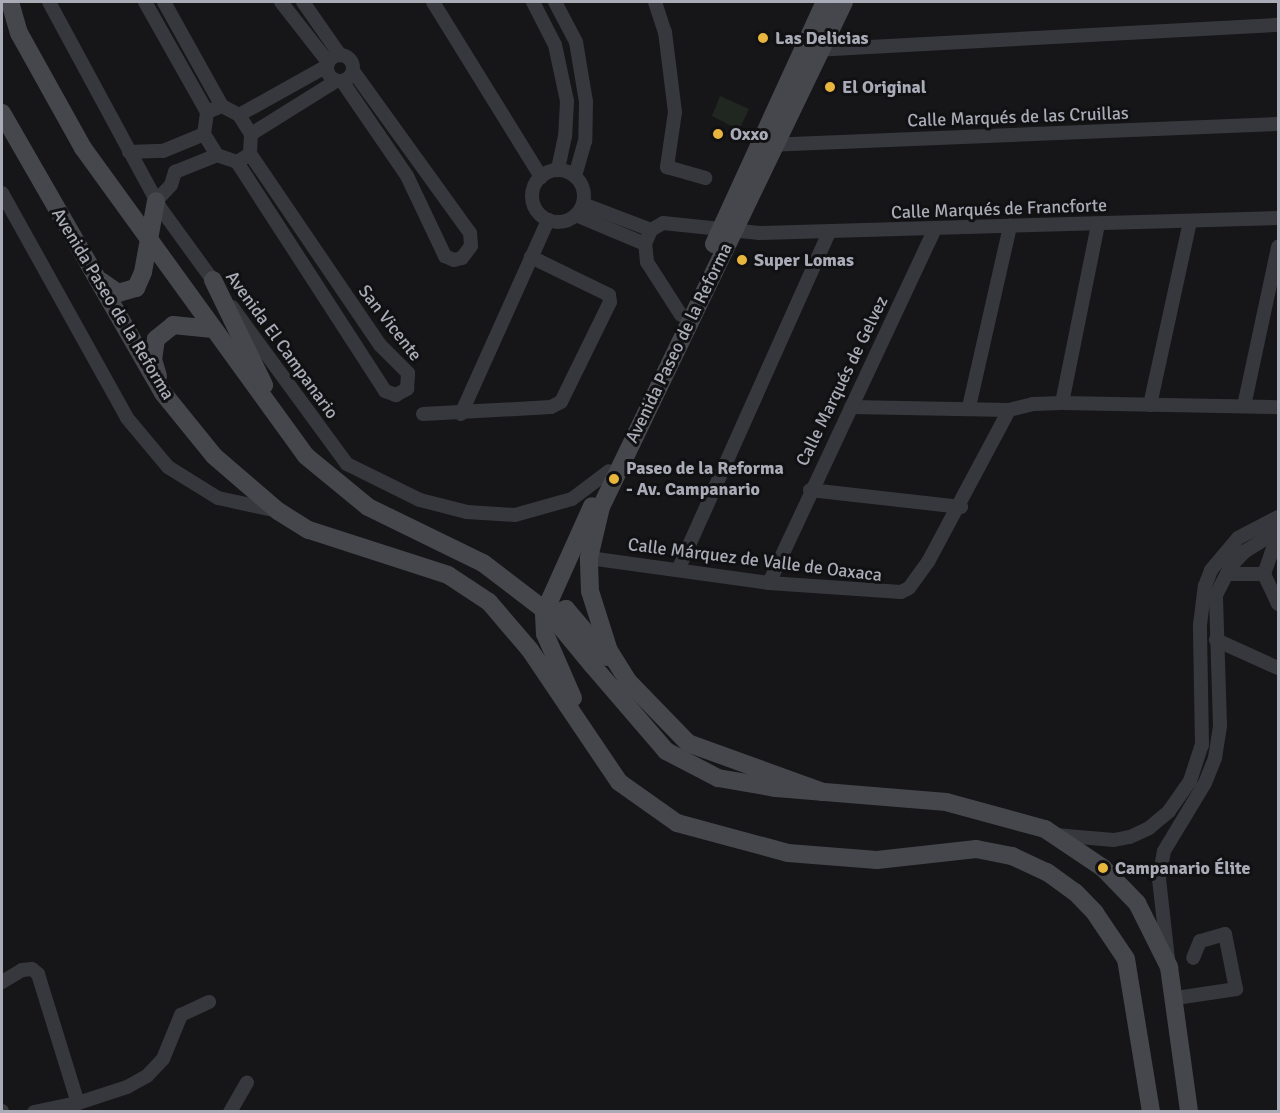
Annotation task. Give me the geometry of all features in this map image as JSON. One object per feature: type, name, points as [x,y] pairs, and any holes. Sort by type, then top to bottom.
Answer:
[{"type":"street","name":"Avenida Paseo de la Reforma","points":[[10,2],[19,33],[83,148],[148,241],[306,456],[368,507],[483,563],[551,615],[666,751],[718,778],[776,788],[946,802],[1055,835],[1103,868],[1137,903],[1169,967],[1176,998],[1189,1112]]},
{"type":"street","name":"Avenida El Campanario","points":[[49,2],[156,201],[347,464],[420,500],[467,512],[515,515],[572,499],[609,471]]},
{"type":"street","points":[[145,2],[207,112],[204,134],[217,155],[237,162],[250,154],[250,134],[239,115],[222,106],[164,2]]},
{"type":"street","points":[[281,2],[332,61]]},
{"type":"street","points":[[239,115],[332,61],[351,60],[353,71],[470,233],[471,246],[462,258],[454,260],[445,256],[406,176],[339,81],[332,61],[303,2]]},
{"type":"street","points":[[433,2],[541,177]]},
{"type":"street","points":[[533,2],[555,45],[567,101],[565,136],[558,170]]},
{"type":"street","points":[[555,2],[576,42],[586,102],[585,141],[575,177]]},
{"type":"street","points":[[655,2],[665,32],[675,112],[667,167],[705,178]]},
{"type":"street","name":"Avenida Paseo de la Reforma","points":[[823,792],[688,743],[628,681],[609,651],[594,607],[589,558],[601,507],[767,145],[803,50],[825,2]]},
{"type":"street","name":"Avenida Paseo de la Reforma","points":[[767,145],[823,49],[844,2]]},
{"type":"street","points":[[162,30],[176,24]]},
{"type":"street","points":[[803,50],[1278,26]]},
{"type":"street","points":[[250,134],[353,71]]},
{"type":"street","points":[[207,112],[222,106]]},
{"type":"street","name":"Avenida Paseo de la Reforma","points":[[2,113],[163,393],[214,456],[278,512],[309,530],[448,575],[489,602],[530,650],[619,782],[677,823],[788,853],[877,860],[976,849],[1012,856],[1047,872],[1075,892],[1095,913],[1126,959],[1151,1112]]},
{"type":"street","name":"Calle Marqués de las Cruillas","points":[[767,145],[1278,124]]},
{"type":"street","points":[[129,152],[163,151],[204,134]]},
{"type":"street","points":[[97,278],[118,293],[136,288],[156,201],[171,185],[175,172],[163,151]]},
{"type":"street","name":"San Vicente","points":[[237,162],[385,391],[396,395],[407,389],[408,373],[380,345],[296,226],[250,154]]},
{"type":"street","points":[[175,172],[217,155]]},
{"type":"street","points":[[558,170],[575,177],[583,189],[580,210],[563,222],[548,220],[538,212],[533,201],[534,188],[541,177],[558,170]]},
{"type":"street","points":[[2,193],[127,418],[168,467],[218,498],[278,512]]},
{"type":"street","points":[[580,210],[651,230],[645,244],[647,262],[681,315]]},
{"type":"street","points":[[580,210],[645,244]]},
{"type":"street","name":"Calle Marqués de Francforte","points":[[651,230],[663,223],[678,222],[759,233],[830,233],[1278,218]]},
{"type":"street","points":[[461,414],[548,220]]},
{"type":"street","points":[[1150,405],[1190,222]]},
{"type":"street","points":[[1062,402],[1098,225]]},
{"type":"street","points":[[284,236],[296,226]]},
{"type":"street","points":[[969,407],[1010,226]]},
{"type":"street","name":"Avenida Paseo de la Reforma","points":[[545,634],[544,613],[594,502],[681,315],[728,228]]},
{"type":"street","name":"Calle Marqués de Gelvez","points":[[769,583],[810,490],[935,228]]},
{"type":"street","points":[[678,570],[830,233]]},
{"type":"street","points":[[1244,406],[1278,247]]},
{"type":"street","points":[[423,414],[461,414],[557,406],[610,302],[609,295],[531,257]]},
{"type":"street","points":[[213,280],[285,427]]},
{"type":"street","points":[[163,393],[153,360],[156,339],[173,325],[213,329]]},
{"type":"street","points":[[851,407],[969,407],[1009,410],[1062,402],[1278,407]]},
{"type":"street","name":"Calle Márquez de Valle de Oaxaca","points":[[589,558],[769,583],[901,592],[909,588],[928,562],[961,507],[1009,410]]},
{"type":"street","points":[[810,490],[961,507]]},
{"type":"street","points":[[1055,835],[1114,840],[1130,837],[1149,828],[1168,811],[1190,781],[1202,746],[1200,625],[1204,586],[1211,570],[1238,538],[1278,517]]},
{"type":"street","points":[[1169,967],[1161,870],[1164,850],[1215,758],[1220,725],[1216,595],[1227,574],[1244,552],[1278,533]]},
{"type":"street","points":[[1278,533],[1264,574],[1278,604]]},
{"type":"street","points":[[1227,574],[1264,574]]},
{"type":"street","points":[[619,782],[564,681],[545,634],[550,614],[566,609],[628,681]]},
{"type":"street","points":[[1216,640],[1278,668]]},
{"type":"street","points":[[1176,998],[1236,989],[1225,934],[1200,941],[1193,958]]},
{"type":"street","points":[[2,982],[32,969],[38,974],[78,1103]]},
{"type":"street","points":[[34,1112],[78,1103],[127,1087],[147,1076],[163,1059],[181,1015],[209,1002]]},
{"type":"street","points":[[230,1112],[247,1082]]},
{"type":"shaded area","points":[[720,96],[749,109],[739,130],[712,116]]},
{"type":"place","name":"Las Delicias","points":[[763,38]]},
{"type":"place","name":"El Original","points":[[830,87]]},
{"type":"place","name":"Oxxo","points":[[718,134]]},
{"type":"place","name":"Super Lomas","points":[[742,260]]},
{"type":"place","name":"Paseo de la Reforma - Av. Campanario","points":[[614,479]]},
{"type":"place","name":"Campanario Élite","points":[[1103,868]]}]
